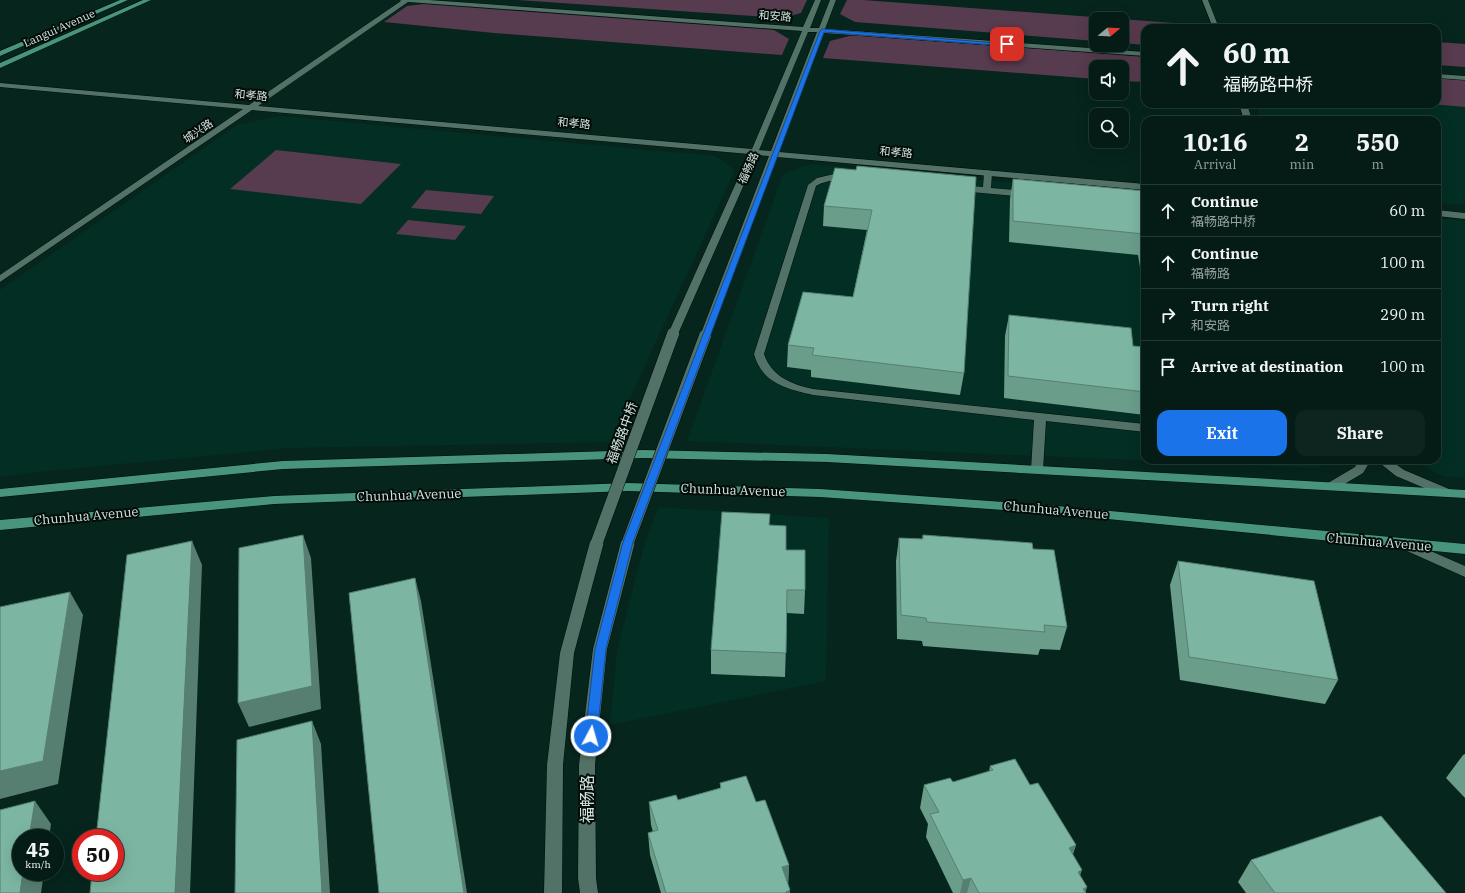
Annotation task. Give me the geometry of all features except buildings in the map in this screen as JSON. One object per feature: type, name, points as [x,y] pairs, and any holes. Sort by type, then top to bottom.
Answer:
[{"type":"main road","points":[[0,54],[125,0]]},
{"type":"main road","name":"Langui Avenue","points":[[0,66],[148,0]]},
{"type":"main road","name":"和安路","points":[[403,0],[807,26]]},
{"type":"main road","name":"城兴路","points":[[0,279],[407,0]]},
{"type":"main road","name":"和安路","points":[[481,0],[1141,54]]},
{"type":"main road","name":"福畅路","points":[[673,334],[755,151],[818,0]]},
{"type":"main road","name":"福畅路","points":[[589,893],[587,818],[589,750],[600,649],[628,542],[833,0]]},
{"type":"main road","points":[[1205,0],[1214,24]]},
{"type":"main road","name":"和安路","points":[[823,28],[1089,44]]},
{"type":"main road","points":[[1129,47],[1141,48]]},
{"type":"main road","points":[[1441,68],[1465,70]]},
{"type":"main road","points":[[1441,76],[1465,78]]},
{"type":"main road","name":"和孝路","points":[[0,85],[755,151],[1141,187]]},
{"type":"main road","points":[[987,190],[988,172]]},
{"type":"main road","points":[[858,178],[828,177],[818,180],[812,185],[759,354],[761,364],[767,373],[777,381],[793,388],[813,392],[1040,418],[1141,428]]},
{"type":"main road","points":[[949,186],[1034,195]]},
{"type":"main road","points":[[1441,213],[1465,216]]},
{"type":"main road","name":"福畅路中桥","points":[[553,893],[555,765],[567,653],[597,542],[673,334]]},
{"type":"main road","points":[[1037,470],[1040,418]]},
{"type":"main road","points":[[0,494],[283,465],[643,454],[827,458],[1465,494]]},
{"type":"main road","points":[[1332,486],[1359,470],[1363,464]]},
{"type":"main road","points":[[1388,464],[1400,472],[1445,492]]},
{"type":"main road","name":"Chunhua Avenue","points":[[0,525],[274,500],[628,487],[820,493],[1038,508],[1465,549]]},
{"type":"main road","points":[[1404,544],[1465,572]]},
{"type":"shaded area","points":[[517,0],[807,0],[801,13],[782,18]]},
{"type":"shaded area","points":[[847,0],[863,0],[1089,17],[1089,40],[855,22],[840,14]]},
{"type":"shaded area","points":[[423,4],[774,30],[789,39],[782,55],[494,33],[384,22],[407,6]]},
{"type":"shaded area","points":[[1129,20],[1188,24],[1141,24],[1141,45],[1129,44]]},
{"type":"shaded area","points":[[853,35],[1141,57],[1141,82],[1129,81],[1129,60],[1089,60],[1089,78],[823,58],[830,41]]},
{"type":"shaded area","points":[[1441,42],[1465,44],[1465,67],[1441,65]]},
{"type":"shaded area","points":[[1441,78],[1465,80],[1465,107],[1441,105]]},
{"type":"shaded area","points":[[1441,105],[1465,107],[1465,205],[1441,203],[1441,116],[1260,116],[1256,108],[1441,108]]},
{"type":"shaded area","points":[[279,116],[716,156],[735,170],[610,442],[290,448],[0,477],[0,290],[237,125]]},
{"type":"shaded area","points":[[276,150],[401,164],[361,204],[230,189]]},
{"type":"shaded area","points":[[811,164],[1141,195],[1141,460],[687,441],[783,174]]},
{"type":"shaded area","points":[[426,190],[494,196],[481,214],[411,208]]},
{"type":"shaded area","points":[[1441,218],[1465,221],[1465,478],[1442,476],[1420,464],[1441,464]]},
{"type":"shaded area","points":[[408,220],[466,226],[455,240],[396,234]]},
{"type":"shaded area","points":[[1225,464],[1323,464],[1318,468]]},
{"type":"shaded area","points":[[658,507],[829,518],[826,681],[610,725],[617,651],[643,549]]},
{"type":"route","points":[[591,736],[600,649],[628,542],[822,31],[1007,44]]}]
